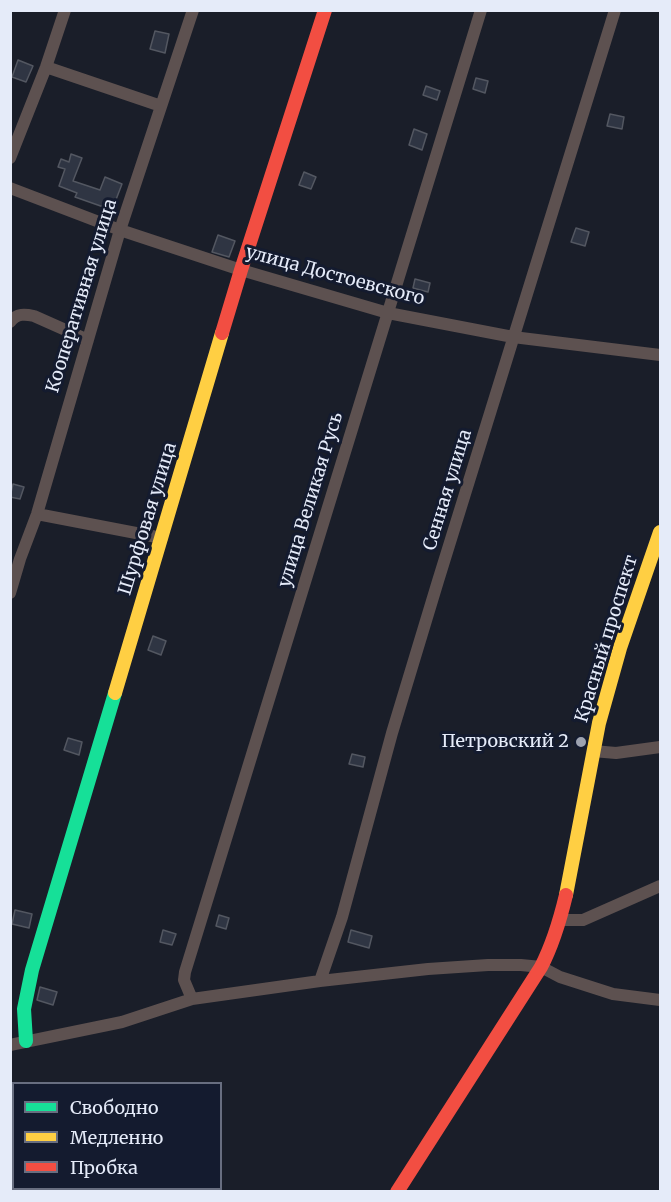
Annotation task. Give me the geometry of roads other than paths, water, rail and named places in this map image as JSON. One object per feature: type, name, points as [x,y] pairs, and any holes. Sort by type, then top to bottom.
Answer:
[{"type":"street","points":[[10,158],[46,67],[65,10]]},
{"type":"street","name":"Кооперативная улица","points":[[10,593],[16,559],[37,514],[120,230],[193,10]]},
{"type":"street","name":"Шурфовая улица","points":[[26,1041],[24,1010],[32,970],[241,270],[325,10]]},
{"type":"street","name":"улица Великая Русь","points":[[192,999],[184,981],[185,972],[481,10]]},
{"type":"street","name":"Сенная улица","points":[[320,981],[342,917],[396,722],[615,10]]},
{"type":"street","points":[[46,67],[161,106]]},
{"type":"street","name":"улица Достоевского","points":[[10,188],[120,230],[241,270],[388,313],[513,337],[660,355]]},
{"type":"street","points":[[10,322],[18,315],[34,316],[88,340]]},
{"type":"street","points":[[37,514],[162,538]]},
{"type":"street","name":"Красный проспект","points":[[397,1191],[541,967],[549,951],[567,891],[593,751],[620,648],[660,532]]},
{"type":"street","points":[[593,751],[616,753],[660,747]]},
{"type":"street","points":[[560,920],[583,920],[660,886]]},
{"type":"street","points":[[10,1045],[122,1022],[192,999],[320,981],[488,964],[541,967],[560,977],[613,994],[660,1000]]},
{"type":"place","name":"Петровский 2","points":[[581,742]]}]
